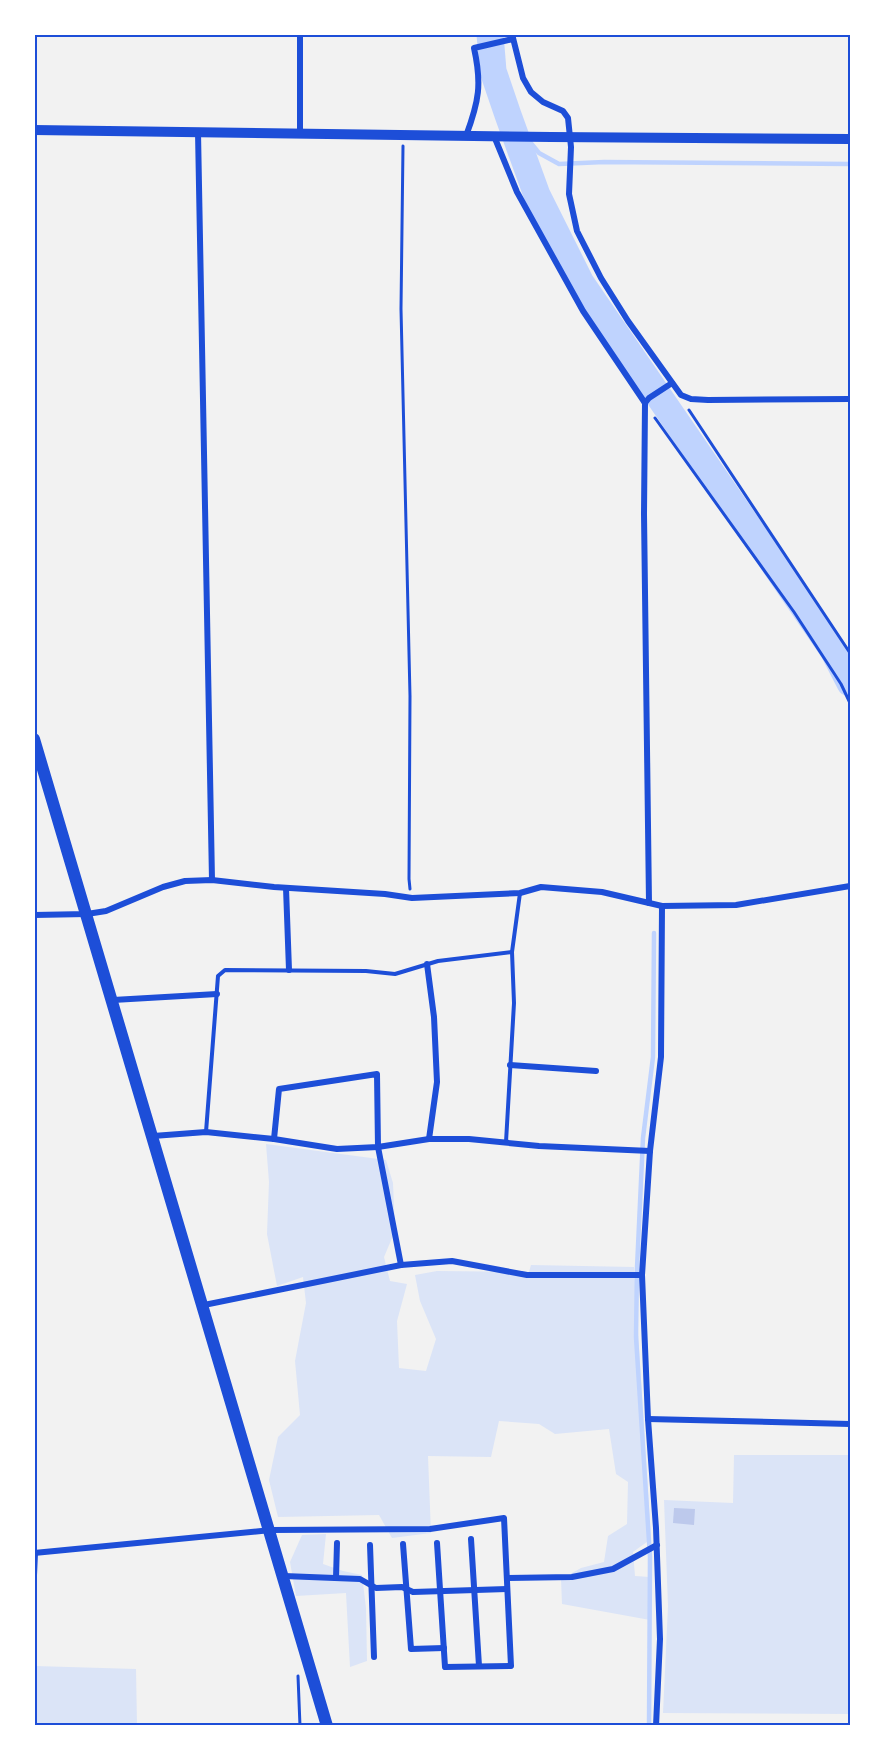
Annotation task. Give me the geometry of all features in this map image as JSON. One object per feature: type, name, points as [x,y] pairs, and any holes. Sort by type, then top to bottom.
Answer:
[{"type":"main road","points":[[34,739],[271,1530],[327,1725]]},
{"type":"street","points":[[300,34],[300,134]]},
{"type":"street","points":[[466,136],[477,105],[480,73],[474,48],[511,37],[523,78],[531,93],[543,102],[563,111],[568,118],[571,137],[569,194],[577,231],[601,278],[669,385],[681,395],[691,399],[850,399]]},
{"type":"street","points":[[34,130],[850,139]]},
{"type":"street","points":[[198,132],[212,880]]},
{"type":"street","points":[[498,136],[517,192],[583,311],[647,400],[644,514],[649,903]]},
{"type":"street","points":[[647,400],[669,385]]},
{"type":"street","points":[[34,915],[106,912],[163,887],[185,881],[212,880],[412,898],[520,893],[541,887],[602,892],[662,906],[736,906],[850,886]]},
{"type":"street","points":[[286,888],[289,970]]},
{"type":"street","points":[[656,1725],[660,1639],[642,1275],[650,1151],[661,1057],[662,906]]},
{"type":"street","points":[[427,964],[434,1017],[437,1082],[429,1139]]},
{"type":"street","points":[[112,1000],[217,994]]},
{"type":"street","points":[[510,1065],[596,1071]]},
{"type":"street","points":[[274,1139],[279,1089],[377,1074],[378,1147],[401,1265]]},
{"type":"street","points":[[153,1136],[206,1132],[274,1139],[337,1149],[378,1147],[429,1139],[469,1138],[539,1146],[650,1151]]},
{"type":"street","points":[[204,1305],[401,1265],[452,1261],[527,1275],[642,1275]]},
{"type":"street","points":[[648,1419],[850,1424]]},
{"type":"street","points":[[34,1575],[35,1553],[271,1530],[430,1529],[504,1518],[511,1666],[445,1667],[437,1542]]},
{"type":"street","points":[[471,1539],[479,1666]]},
{"type":"street","points":[[336,1578],[337,1543]]},
{"type":"street","points":[[403,1544],[411,1649],[444,1648]]},
{"type":"street","points":[[370,1545],[374,1657]]},
{"type":"street","points":[[507,1578],[572,1577],[612,1569],[657,1545]]},
{"type":"street","points":[[284,1576],[360,1579],[376,1588],[402,1587],[413,1592],[507,1589]]},
{"type":"lane","points":[[506,1143],[514,1003],[512,952],[520,893]]},
{"type":"lane","points":[[206,1132],[218,976],[225,970],[366,971],[394,974],[438,961],[512,952]]},
{"type":"path","points":[[404,135],[401,309],[410,696],[409,879],[412,898]]},
{"type":"path","points":[[681,395],[685,405],[850,653]]},
{"type":"path","points":[[647,400],[794,612],[841,684],[850,703]]},
{"type":"path","points":[[300,1725],[297,1656],[306,1650]]},
{"type":"shaded area","points":[[266,1144],[386,1160],[393,1183],[395,1231],[384,1257],[390,1281],[407,1284],[397,1321],[399,1368],[426,1371],[436,1339],[420,1301],[415,1275],[437,1271],[529,1272],[531,1265],[634,1267],[651,1539],[633,1552],[635,1576],[650,1577],[650,1620],[562,1604],[561,1579],[581,1568],[604,1562],[608,1536],[627,1524],[628,1482],[616,1474],[609,1429],[555,1434],[539,1424],[499,1421],[491,1457],[428,1456],[431,1533],[392,1538],[379,1515],[278,1517],[269,1480],[278,1437],[300,1415],[295,1361],[306,1303],[303,1277],[277,1286],[267,1234],[269,1182]]},
{"type":"shaded area","points":[[734,1455],[850,1455],[850,1714],[663,1713],[668,1606],[664,1500],[733,1503]]},
{"type":"shaded area","points":[[326,1534],[323,1564],[362,1575],[366,1608],[367,1661],[350,1667],[346,1593],[296,1596],[290,1562],[302,1535]]},
{"type":"shaded area","points":[[35,1666],[136,1669],[137,1725],[35,1725]]},
{"type":"building","points":[[674,1508],[695,1509],[694,1525],[673,1523]]},
{"type":"waterway","points":[[490,34],[493,71],[537,195],[581,283],[833,650],[850,683]]},
{"type":"waterway","points":[[508,115],[539,153],[559,164],[604,162],[850,164]]},
{"type":"waterway","points":[[649,1726],[650,1557],[636,1337],[643,1138],[653,1057],[654,933]]}]
